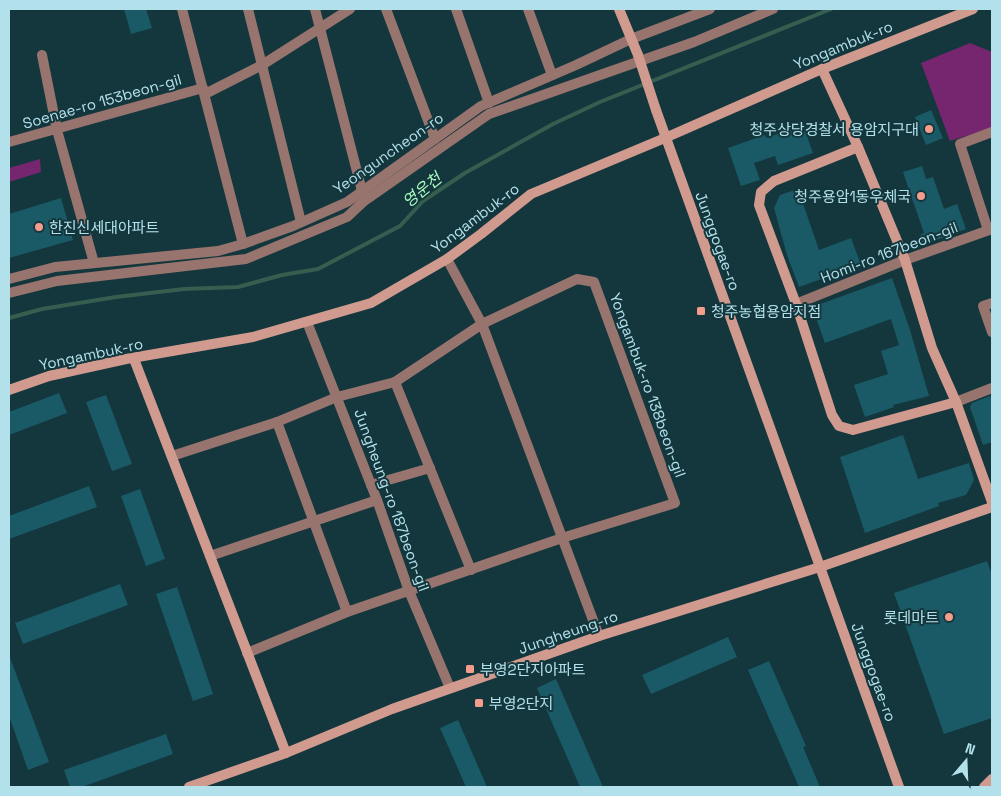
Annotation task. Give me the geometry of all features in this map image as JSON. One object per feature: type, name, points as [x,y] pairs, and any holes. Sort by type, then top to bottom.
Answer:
[{"type":"street","points":[[182,9],[243,244]]},
{"type":"street","points":[[248,9],[302,222]]},
{"type":"street","points":[[315,9],[362,191]]},
{"type":"street","name":"Soenae-ro 153beon-gil","points":[[9,142],[204,91],[262,66],[350,9]]},
{"type":"street","points":[[386,9],[435,139]]},
{"type":"street","points":[[456,9],[489,103]]},
{"type":"street","points":[[528,9],[552,75]]},
{"type":"street","name":"Junggogae-ro","points":[[619,9],[638,55],[665,138],[899,787]]},
{"type":"street","name":"Yeonguncheon-ro","points":[[9,279],[55,266],[218,250],[243,244],[302,222],[347,202],[482,106],[631,39],[709,9]]},
{"type":"street","points":[[9,293],[57,281],[246,259],[347,217],[363,202],[489,114],[694,42],[773,9]]},
{"type":"street","name":"Yongambuk-ro","points":[[9,390],[49,376],[126,359],[253,338],[371,304],[447,259],[531,194],[822,69],[973,9]]},
{"type":"street","points":[[42,55],[56,130],[94,263]]},
{"type":"street","points":[[822,69],[858,147],[905,260],[932,348],[956,402],[992,502]]},
{"type":"street","points":[[990,230],[960,144],[992,132]]},
{"type":"street","points":[[858,147],[774,181],[761,192],[759,205],[796,304],[832,415],[839,426],[853,430],[956,402],[992,388]]},
{"type":"street","name":"Homi-ro 167beon-gil","points":[[796,304],[905,260],[990,230]]},
{"type":"street","points":[[447,259],[482,324],[599,636]]},
{"type":"street","name":"Yongambuk-ro 138beon-gil","points":[[172,456],[277,422],[337,396],[395,382],[482,324],[577,279],[594,282],[675,502],[562,538],[347,612],[247,653]]},
{"type":"street","points":[[992,303],[983,306],[992,332]]},
{"type":"street","name":"Jungheung-ro 187beon-gil","points":[[308,322],[371,485],[409,591],[450,688]]},
{"type":"street","points":[[134,359],[286,753]]},
{"type":"street","points":[[395,382],[470,570]]},
{"type":"street","points":[[277,422],[347,612]]},
{"type":"street","points":[[371,485],[430,468]]},
{"type":"street","points":[[210,556],[376,500]]},
{"type":"street","points":[[820,567],[992,507]]},
{"type":"street","name":"Jungheung-ro","points":[[189,787],[286,753],[392,709],[599,636],[820,567]]},
{"type":"street","points":[[984,787],[992,779]]},
{"type":"shaded area","points":[[970,43],[992,52],[992,128],[950,141],[921,63]]},
{"type":"shaded area","points":[[40,159],[41,172],[9,182],[9,168]]},
{"type":"building","points":[[124,9],[146,9],[152,28],[131,34]]},
{"type":"building","name":"청주상당경찰서 용암지구대","points":[[931,110],[943,138],[926,145],[915,117]]},
{"type":"building","points":[[803,125],[813,153],[778,165],[775,156],[754,163],[760,180],[741,186],[728,148],[765,135],[766,138]]},
{"type":"building","points":[[922,166],[926,179],[933,177],[944,209],[957,204],[966,229],[923,245],[920,235],[924,233],[903,172]]},
{"type":"building","points":[[798,189],[819,250],[851,238],[861,265],[799,287],[787,255],[774,208],[780,195]]},
{"type":"building","name":"한진신세대아파트","points":[[61,198],[73,240],[9,258],[9,214]]},
{"type":"building","points":[[892,278],[910,330],[929,396],[893,405],[894,407],[865,417],[854,385],[888,374],[881,351],[899,345],[891,319],[825,343],[812,307]]},
{"type":"building","points":[[59,393],[67,413],[9,435],[9,412]]},
{"type":"building","points":[[106,395],[132,464],[112,471],[86,402]]},
{"type":"building","points":[[990,396],[992,402],[992,442],[983,445],[970,407],[972,403]]},
{"type":"building","points":[[903,435],[918,479],[969,463],[974,480],[966,495],[938,503],[939,506],[865,533],[840,457]]},
{"type":"building","points":[[89,486],[97,507],[9,539],[9,516]]},
{"type":"building","points":[[140,489],[165,559],[146,566],[121,496]]},
{"type":"building","points":[[987,561],[992,575],[992,718],[944,734],[894,593]]},
{"type":"building","points":[[120,584],[128,605],[23,644],[15,623]]},
{"type":"building","points":[[177,587],[213,694],[193,701],[156,594]]},
{"type":"building","points":[[728,637],[737,657],[651,694],[642,675]]},
{"type":"building","points":[[9,655],[49,762],[28,770],[9,716]]},
{"type":"building","points":[[769,661],[806,746],[803,747],[820,787],[799,787],[748,670]]},
{"type":"building","points":[[556,679],[603,787],[580,787],[537,688]]},
{"type":"building","points":[[458,720],[487,787],[466,787],[440,728]]},
{"type":"building","points":[[166,734],[173,754],[82,787],[70,787],[64,770]]},
{"type":"waterway","name":"영운천","points":[[9,318],[42,309],[116,297],[184,289],[238,287],[282,275],[318,269],[400,226],[423,201],[465,173],[553,124],[600,102],[831,9]]},
{"type":"place","name":"청주상당경찰서 용암지구대","points":[[929,129]]},
{"type":"place","name":"청주용암1동우체국","points":[[921,196]]},
{"type":"place","name":"한진신세대아파트","points":[[39,227]]},
{"type":"place","name":"청주농협용암지점","points":[[701,311]]},
{"type":"place","name":"롯데마트","points":[[949,617]]},
{"type":"place","name":"부영2단지아파트","points":[[470,669]]},
{"type":"place","name":"부영2단지","points":[[479,703]]}]
